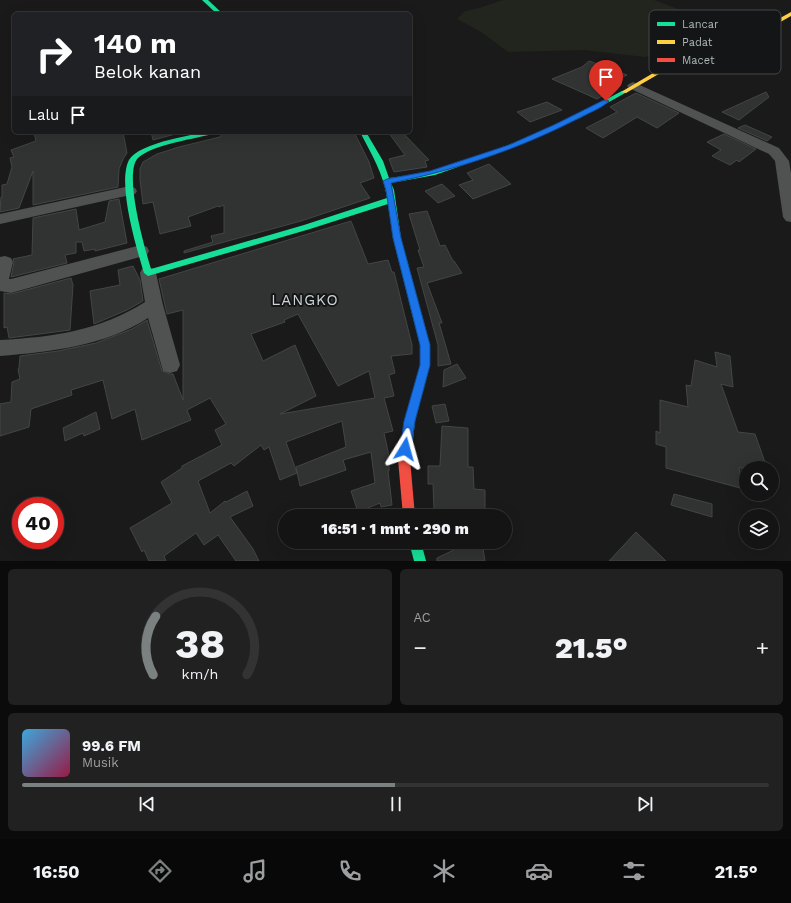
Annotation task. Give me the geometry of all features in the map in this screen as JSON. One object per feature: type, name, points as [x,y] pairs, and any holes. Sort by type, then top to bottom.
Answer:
[{"type":"street","points":[[205,0],[218,12]]},
{"type":"street","points":[[781,20],[791,14]]},
{"type":"street","points":[[387,181],[431,173],[512,146],[595,108],[654,74]]},
{"type":"street","points":[[633,86],[754,141],[779,156],[782,161],[791,217]]},
{"type":"street","points":[[170,365],[154,305],[148,273],[141,251],[130,191],[128,171],[129,165],[143,152],[207,134]]},
{"type":"street","points":[[364,134],[375,151],[387,181],[392,200],[397,238],[425,345],[425,365],[410,421],[404,459],[408,509]]},
{"type":"street","points":[[0,219],[130,191]]},
{"type":"street","points":[[148,273],[308,227],[392,200]]},
{"type":"street","points":[[5,262],[0,283],[11,286],[141,251]]},
{"type":"street","points":[[0,348],[40,345],[88,336],[116,327],[136,318],[154,305]]},
{"type":"street","points":[[417,549],[420,561]]},
{"type":"shaded area","points":[[503,0],[654,0],[681,10],[649,10],[649,56],[644,57],[584,50],[508,52],[481,32],[457,19],[465,11]]},
{"type":"building","points":[[589,61],[627,75],[613,82],[621,85],[597,99],[552,79],[582,67]]},
{"type":"building","points":[[766,92],[769,97],[739,120],[722,112]]},
{"type":"building","points":[[636,93],[679,113],[657,128],[637,117],[603,138],[586,128],[617,112],[610,107]]},
{"type":"building","points":[[547,102],[562,110],[530,122],[517,112]]},
{"type":"building","points":[[745,125],[772,137],[767,141],[738,128]]},
{"type":"building","points":[[34,134],[123,134],[127,153],[119,169],[118,187],[33,205],[33,171],[19,208],[0,212],[2,185],[7,184],[12,167],[10,158],[14,157],[11,150],[36,141]]},
{"type":"building","points":[[152,134],[176,134],[153,140]]},
{"type":"building","points":[[222,134],[355,134],[369,162],[374,178],[360,183],[370,198],[301,221],[184,253],[184,251],[213,242],[211,236],[224,233],[224,205],[188,217],[191,226],[160,234],[153,202],[143,204],[140,169],[143,162],[157,154],[220,137]]},
{"type":"building","points":[[389,134],[404,134],[429,160],[425,161],[427,167],[394,172],[389,159],[405,155]]},
{"type":"building","points":[[724,134],[756,149],[739,162],[737,160],[730,165],[712,156],[721,150],[707,142]]},
{"type":"building","points":[[489,164],[511,184],[473,199],[459,185],[473,180],[467,173]]},
{"type":"building","points":[[442,184],[455,196],[438,203],[425,191]]},
{"type":"building","points":[[119,199],[127,243],[95,251],[95,249],[84,251],[82,242],[76,242],[76,253],[65,255],[67,263],[11,277],[14,262],[13,259],[32,255],[33,218],[76,209],[79,230],[105,222],[109,201]]},
{"type":"building","points":[[427,211],[440,246],[445,245],[453,261],[462,273],[427,283],[442,323],[439,323],[451,364],[438,366],[438,345],[417,268],[424,267],[409,214]]},
{"type":"building","points":[[351,221],[368,264],[388,260],[392,272],[394,272],[412,345],[412,354],[391,356],[395,373],[389,375],[394,396],[384,398],[393,431],[384,433],[389,456],[388,471],[392,505],[381,507],[380,503],[365,509],[357,509],[351,491],[375,483],[371,452],[343,460],[346,470],[300,486],[296,467],[346,447],[342,421],[286,442],[297,473],[280,480],[269,447],[264,450],[261,445],[234,466],[231,463],[198,481],[210,513],[225,501],[226,502],[247,491],[253,506],[230,517],[253,549],[259,561],[236,561],[218,535],[204,545],[196,533],[164,556],[166,561],[149,561],[144,550],[142,552],[130,528],[172,503],[161,482],[182,468],[182,466],[222,445],[215,430],[226,424],[210,398],[187,410],[191,420],[142,440],[135,409],[112,419],[103,380],[71,390],[72,395],[31,409],[29,427],[0,436],[0,404],[11,402],[12,382],[20,379],[18,369],[20,356],[58,351],[96,343],[132,329],[147,320],[162,371],[173,374],[183,400],[183,310],[167,314],[159,279]],"holes":[[[298,314],[338,386],[369,371],[375,398],[280,414],[316,396],[295,345],[263,361],[251,334],[285,322],[284,320]]]},
{"type":"building","points":[[133,266],[140,280],[143,301],[127,310],[94,324],[90,291],[120,285],[118,270]]},
{"type":"building","points":[[71,278],[73,285],[70,330],[9,338],[7,327],[4,328],[4,293],[11,294]]},
{"type":"building","points":[[715,352],[730,356],[733,387],[721,384],[738,432],[755,434],[765,461],[739,461],[739,488],[666,468],[666,447],[656,444],[656,431],[660,433],[660,400],[688,407],[686,385],[691,386],[695,360],[717,367]]},
{"type":"building","points":[[457,364],[466,378],[443,387],[444,370]]},
{"type":"building","points":[[445,404],[449,421],[436,423],[432,406]]},
{"type":"building","points":[[96,412],[100,429],[84,436],[83,433],[65,441],[63,428]]},
{"type":"building","points":[[442,426],[468,428],[468,467],[473,467],[474,489],[485,490],[485,509],[434,509],[433,484],[428,484],[428,466],[440,466]]},
{"type":"building","points":[[674,494],[712,504],[712,517],[671,505]]},
{"type":"building","points":[[636,532],[666,561],[609,561]]},
{"type":"building","points":[[456,549],[483,549],[485,561],[437,561],[437,558]]},
{"type":"traffic: fast","points":[[205,0],[218,12]]},
{"type":"traffic: fast","points":[[387,181],[432,173],[506,148],[554,128],[624,92]]},
{"type":"traffic: fast","points":[[205,134],[159,145],[148,149],[133,159],[130,168],[130,197],[137,232],[148,273],[307,227],[391,200]]},
{"type":"traffic: fast","points":[[364,134],[379,161],[390,190],[397,238],[425,345],[425,365],[410,421],[406,449]]},
{"type":"traffic: fast","points":[[417,549],[420,561]]},
{"type":"traffic: slow","points":[[781,20],[791,14]]},
{"type":"traffic: slow","points":[[624,92],[655,74]]},
{"type":"traffic: jam","points":[[406,449],[404,459],[408,509]]},
{"type":"district","name":"LANGKO","points":[[305,300]]},
{"type":"route","points":[[405,449],[410,421],[425,365],[425,345],[397,238],[390,190],[387,181],[431,173],[512,146],[558,126],[606,101]]}]
